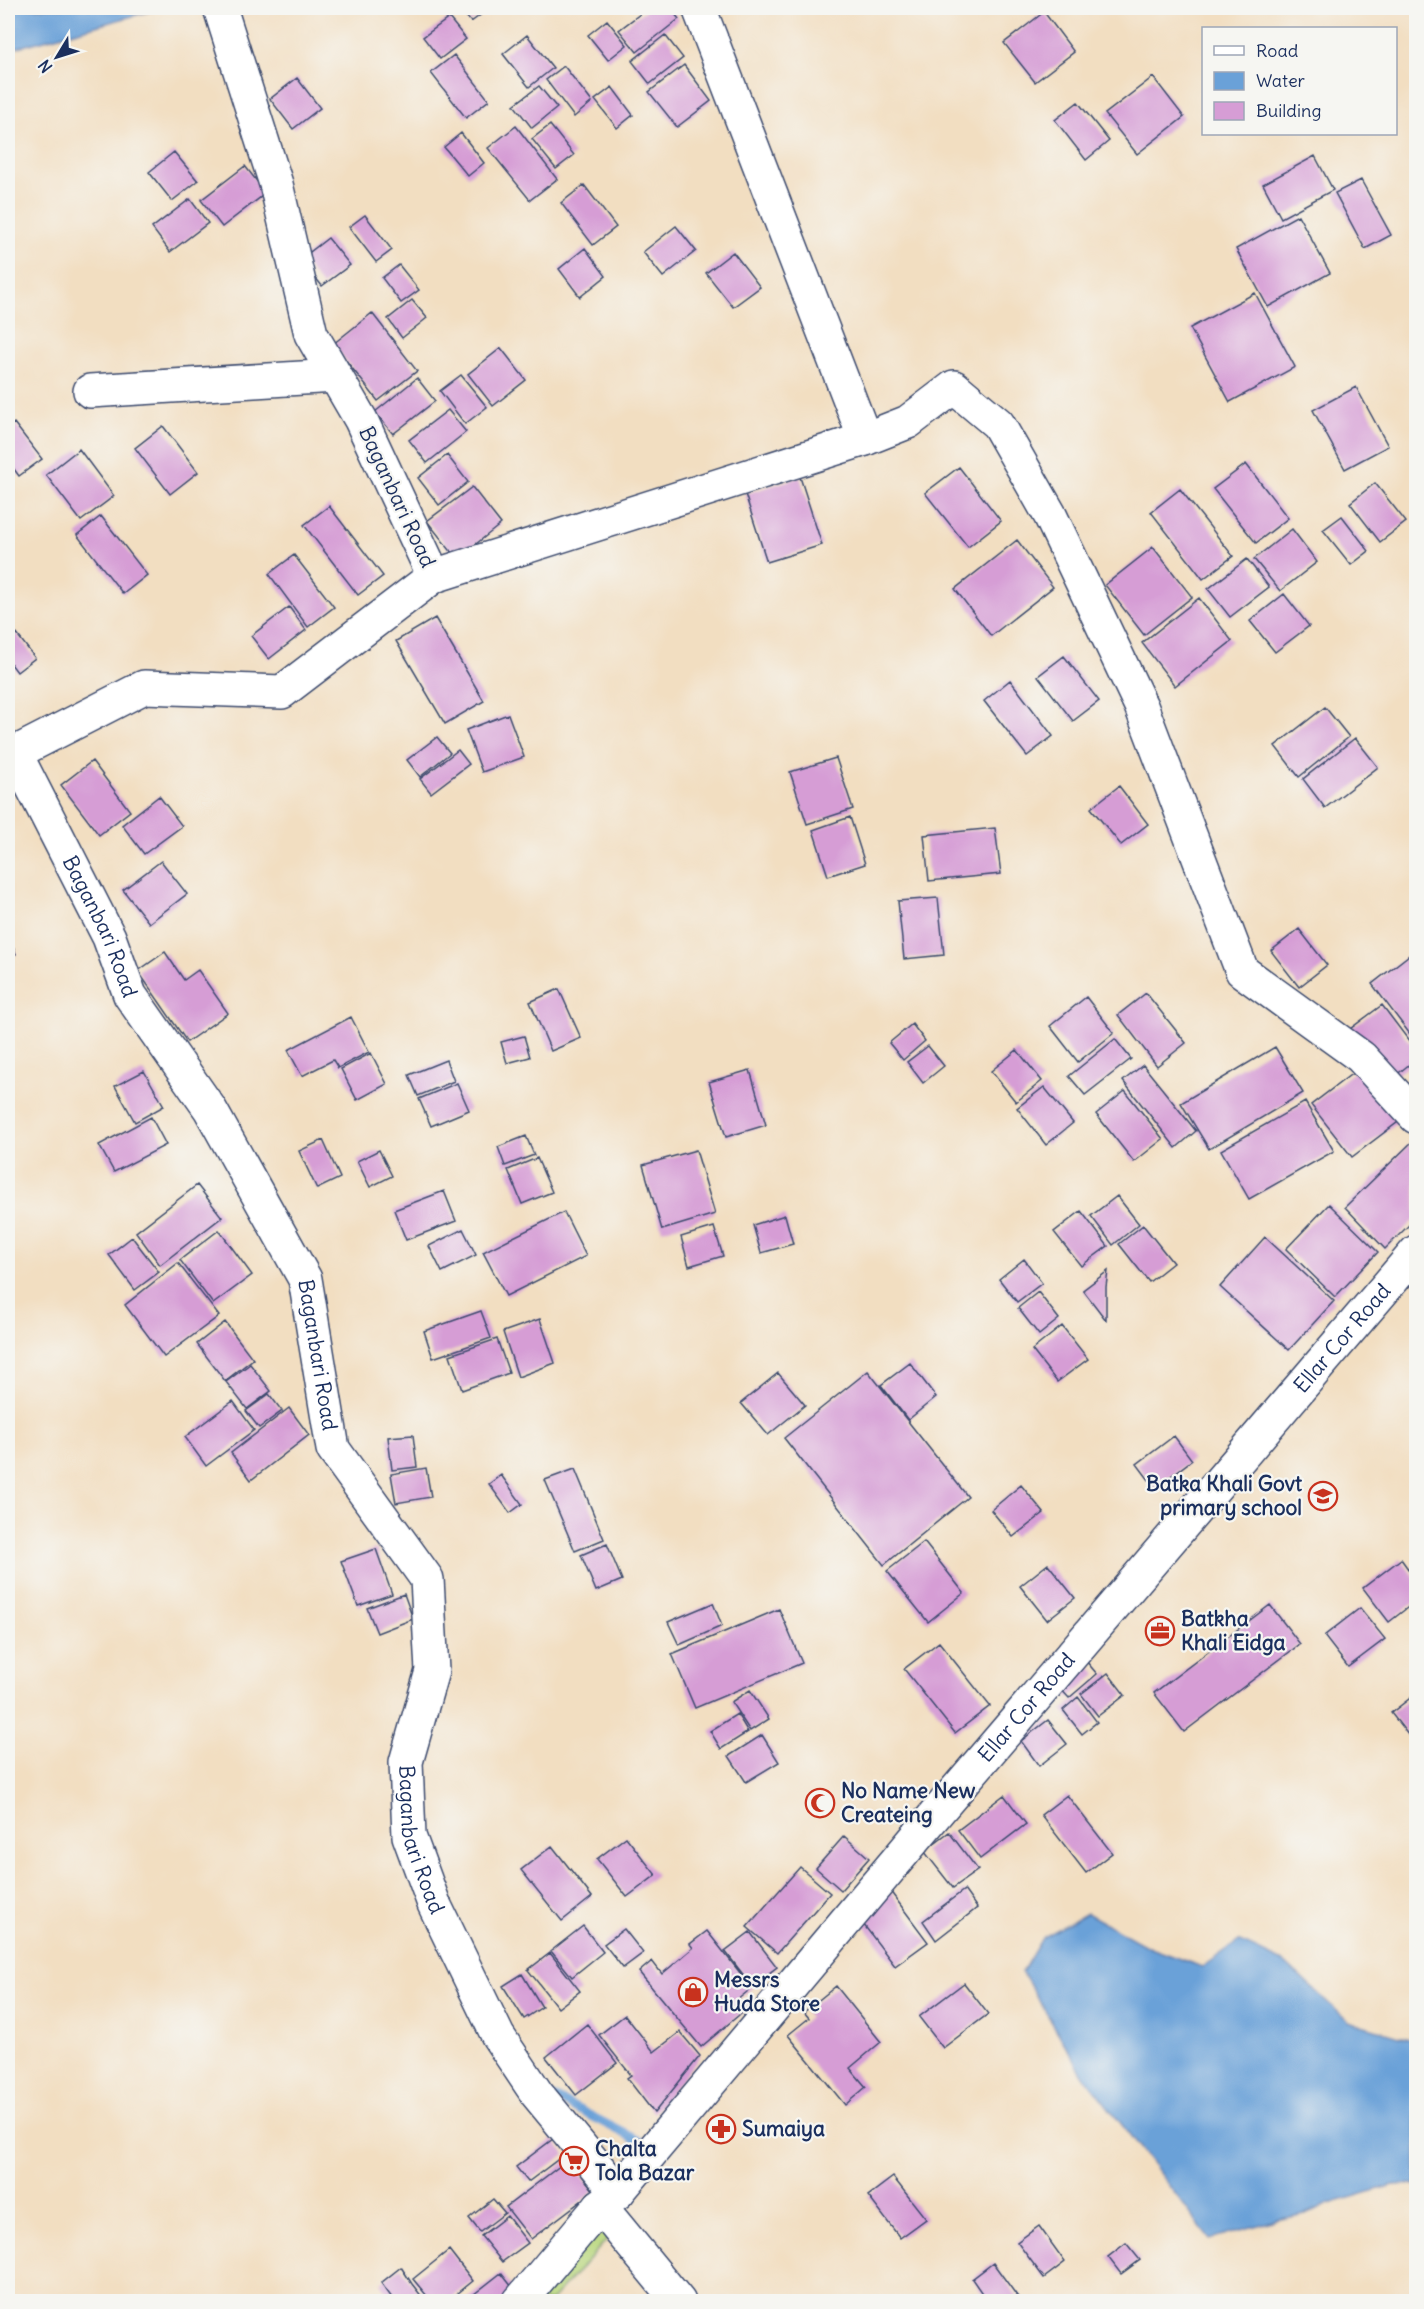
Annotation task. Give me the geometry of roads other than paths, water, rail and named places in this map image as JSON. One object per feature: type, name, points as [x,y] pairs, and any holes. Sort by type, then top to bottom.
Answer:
[{"type":"street","name":"Baganbari Road","points":[[220,8],[276,184],[311,334],[361,420],[434,576],[282,692],[144,687],[11,756],[109,937],[130,995],[210,1109],[304,1279],[333,1449],[427,1579],[432,1671],[406,1762],[409,1836],[434,1904],[498,2036],[679,2301]]},
{"type":"street","points":[[699,8],[866,439]]},
{"type":"street","points":[[90,391],[335,376]]},
{"type":"street","points":[[434,576],[866,439],[908,422],[954,387],[998,424],[1050,515],[1141,706],[1242,971],[1361,1057],[1416,1117]]},
{"type":"street","name":"Ellar Cor Road","points":[[519,2301],[609,2199],[1416,1252]]},
{"type":"water","points":[[8,8],[162,8],[8,50]]},
{"type":"water","points":[[1087,1913],[1150,1948],[1202,1967],[1239,1941],[1285,1963],[1348,2021],[1416,2041],[1416,2184],[1393,2185],[1329,2204],[1305,2214],[1210,2239],[1082,2073],[1022,1972],[1042,1938]]},
{"type":"waterway","points":[[556,2098],[651,2147]]},
{"type":"place","name":"Batka Khali Govt primary school","points":[[1323,1496]]},
{"type":"place","name":"Batkha Khali Eidga","points":[[1160,1631]]},
{"type":"place","name":"No Name New Createing","points":[[820,1803]]},
{"type":"place","name":"Messrs Huda Store","points":[[693,1992]]},
{"type":"place","name":"Sumaiya","points":[[721,2129]]},
{"type":"place","name":"Chalta Tola Bazar","points":[[574,2161]]}]
